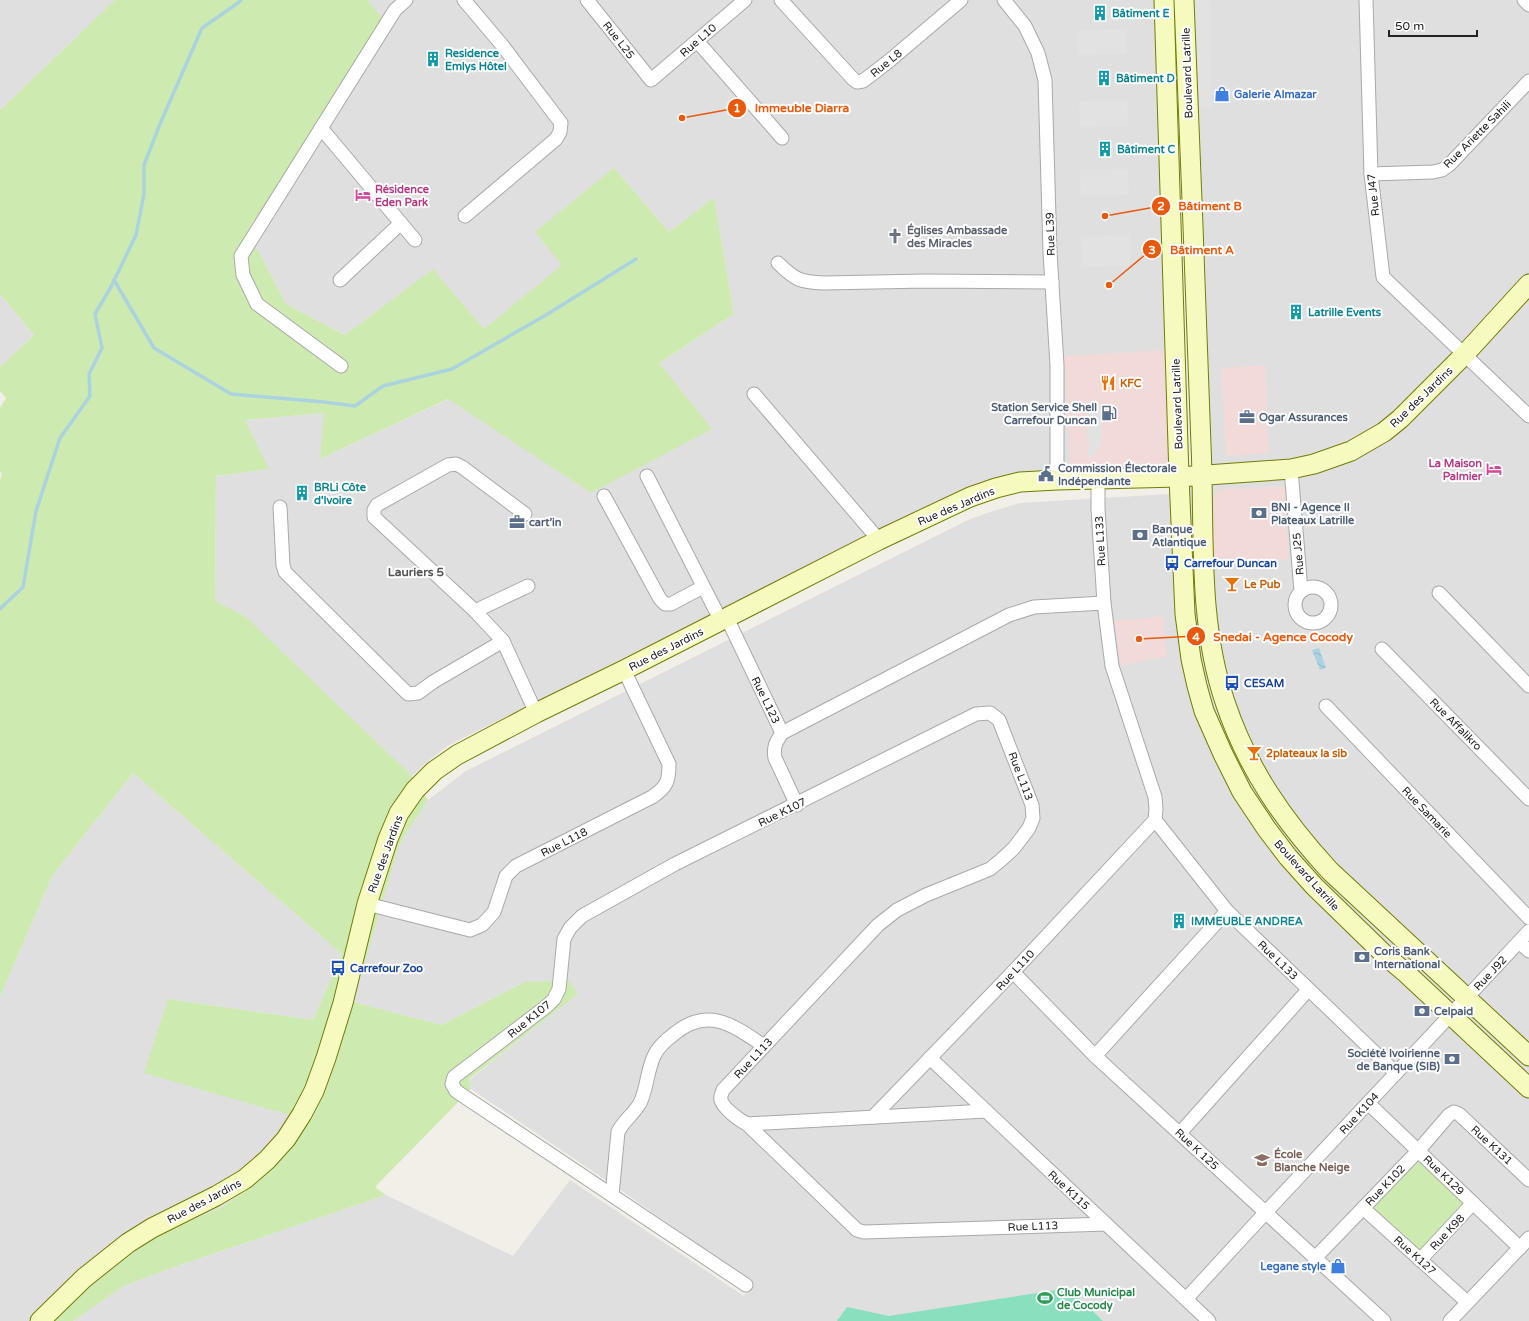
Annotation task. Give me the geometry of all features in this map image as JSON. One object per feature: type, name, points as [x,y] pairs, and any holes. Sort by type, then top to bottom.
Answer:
[{"type":"main road","name":"Boulevard Latrille","points":[[1164,0],[1179,477],[1185,614],[1191,659],[1204,711],[1222,754],[1242,792],[1266,828],[1288,857],[1314,886],[1388,958],[1529,1088]]},
{"type":"main road","name":"Boulevard Latrille","points":[[1184,0],[1203,476],[1206,611],[1212,654],[1225,702],[1241,745],[1260,781],[1281,814],[1303,841],[1330,871],[1529,1056]]},
{"type":"main road","name":"Rue des Jardins","points":[[40,1321],[84,1278],[128,1243],[152,1228],[216,1196],[244,1179],[267,1160],[286,1139],[302,1114],[314,1091],[326,1058],[343,1003],[367,904],[388,839],[399,813],[415,790],[434,771],[457,755],[536,713],[724,620],[878,540],[970,497],[1020,482],[1203,476],[1291,469],[1314,464],[1351,452],[1384,432],[1400,419],[1464,355],[1529,284]]},
{"type":"street","points":[[341,366],[257,304],[243,275],[242,256],[395,10],[406,0]]},
{"type":"street","points":[[464,0],[502,45],[562,124],[560,132],[556,138],[465,216]]},
{"type":"street","name":"Rue L25","points":[[587,0],[651,80]]},
{"type":"street","name":"Rue L10","points":[[651,80],[745,0]]},
{"type":"street","name":"Rue L8","points":[[781,0],[857,82],[863,81],[888,62],[961,0]]},
{"type":"street","name":"Rue L39","points":[[1004,0],[1025,26],[1038,53],[1045,80],[1052,282],[1058,365],[1057,480]]},
{"type":"street","name":"Rue J47","points":[[1366,0],[1371,174],[1383,277],[1529,416]]},
{"type":"street","points":[[1524,0],[1529,5]]},
{"type":"street","points":[[697,40],[782,138]]},
{"type":"street","name":"Rue Ariette Sahili","points":[[1371,174],[1434,172],[1449,166],[1529,81]]},
{"type":"street","points":[[321,128],[415,240]]},
{"type":"street","points":[[340,280],[401,223]]},
{"type":"street","points":[[778,263],[798,280],[812,283],[926,281],[1052,282]]},
{"type":"street","points":[[754,394],[878,540]]},
{"type":"street","points":[[525,514],[456,464],[448,465],[409,486],[377,504],[374,510],[374,517],[475,611],[503,641],[536,713]]},
{"type":"street","name":"Rue J25","points":[[1291,469],[1301,591]]},
{"type":"street","name":"Rue L123","points":[[647,476],[703,587],[724,620],[782,733],[775,743],[774,751],[797,805]]},
{"type":"street","name":"Rue L133","points":[[1098,479],[1098,509],[1104,603],[1112,666],[1155,797],[1155,820],[1227,911],[1396,1073]]},
{"type":"street","points":[[604,496],[660,598],[665,604],[671,604],[703,587]]},
{"type":"street","points":[[280,508],[283,565],[285,572],[408,694],[418,693],[433,682],[503,641]]},
{"type":"street","points":[[475,611],[528,586]]},
{"type":"street","points":[[1439,593],[1529,686]]},
{"type":"street","points":[[782,733],[1009,615],[1034,607],[1104,603]]},
{"type":"street","name":"Rue Affalikro","points":[[1382,649],[1529,798]]},
{"type":"street","name":"Rue L118","points":[[367,904],[470,930],[482,925],[494,912],[506,876],[516,866],[652,797],[662,790],[669,778],[669,764],[624,670]]},
{"type":"street","name":"Rue Samarie","points":[[1326,706],[1529,918]]},
{"type":"street","name":"Rue K107","points":[[746,1285],[456,1091],[452,1084],[454,1077],[547,1006],[554,999],[559,989],[564,939],[570,928],[582,916],[675,864],[797,805],[976,714],[990,713]]},
{"type":"street","name":"Rue L113","points":[[990,713],[999,720],[1032,805],[1032,818],[1029,828],[1014,848],[990,869],[926,895],[897,910],[878,925],[723,1090],[720,1096],[721,1101],[738,1120],[747,1124],[857,1230],[864,1232],[1106,1224]]},
{"type":"street","name":"Rue L110","points":[[873,1118],[1013,972],[1155,820]]},
{"type":"street","points":[[1095,1056],[1227,911]]},
{"type":"street","name":"Rue J92","points":[[1450,1014],[1529,931]]},
{"type":"street","points":[[1519,942],[1529,951]]},
{"type":"street","name":"Rue K 125","points":[[1013,972],[1095,1056],[1316,1257],[1384,1321]]},
{"type":"street","points":[[1180,1133],[1308,990]]},
{"type":"street","name":"Rue K104","points":[[1186,1300],[1450,1014]]},
{"type":"street","points":[[612,1195],[618,1132],[622,1124],[640,1103],[653,1057],[659,1047],[680,1029],[692,1022],[706,1019],[719,1020],[737,1027],[764,1046]]},
{"type":"street","name":"Rue K115","points":[[930,1058],[1209,1321]]},
{"type":"street","name":"Rue K129","points":[[1368,1103],[1520,1248]]},
{"type":"street","points":[[747,1124],[986,1111]]},
{"type":"street","name":"Rue K102","points":[[1316,1257],[1418,1150],[1449,1115],[1454,1112]]},
{"type":"street","name":"Rue K131","points":[[1454,1112],[1459,1114],[1529,1180]]},
{"type":"street","name":"Rue K98","points":[[1420,1260],[1473,1203]]},
{"type":"street","name":"Rue K127","points":[[1363,1208],[1467,1302]]},
{"type":"street","points":[[1450,1321],[1529,1238]]},
{"type":"shaded area","points":[[0,0],[115,0],[0,110]]},
{"type":"shaded area","points":[[367,0],[1154,0],[1166,350],[1071,471],[1014,476],[983,482],[956,493],[449,745],[412,776],[215,602],[216,476],[268,469],[245,420],[325,413],[320,459],[449,399],[591,493],[659,363],[734,314],[714,199],[669,232],[614,168],[563,265],[484,329],[433,270],[345,335],[286,304],[255,245],[390,26]]},
{"type":"shaded area","points":[[1190,0],[1209,0],[1212,107],[1193,108]]},
{"type":"shaded area","points":[[1195,0],[1529,0],[1529,1321],[73,1321],[122,1287],[166,1270],[386,1195],[513,1256],[570,1180],[744,1296],[751,1282],[622,1191],[471,1089],[469,1080],[577,994],[524,982],[442,1025],[352,1002],[399,845],[428,800],[466,771],[968,520],[1020,503],[1169,494],[1212,461]]},
{"type":"shaded area","points":[[1126,29],[1127,54],[1079,55],[1078,30]]},
{"type":"shaded area","points":[[1127,100],[1128,126],[1080,127],[1079,101]]},
{"type":"shaded area","points":[[1128,169],[1129,195],[1081,196],[1080,170]]},
{"type":"shaded area","points":[[1129,235],[1130,266],[1082,267],[1081,237]]},
{"type":"shaded area","points":[[0,294],[34,335],[0,367]]},
{"type":"shaded area","points":[[1166,350],[1172,465],[1071,471],[1064,356]]},
{"type":"shaded area","points":[[1265,365],[1269,453],[1226,456],[1221,368]]},
{"type":"shaded area","points":[[1101,405],[1102,441],[1094,457],[1088,458],[1086,406]]},
{"type":"shaded area","points":[[1285,486],[1288,559],[1213,563],[1211,502],[1217,491],[1224,489]]},
{"type":"shaded area","points":[[1163,616],[1167,656],[1120,666],[1115,621]]},
{"type":"shaded area","points":[[133,773],[342,954],[313,1020],[168,999],[309,1119],[273,1168],[247,1190],[222,1207],[151,1238],[41,1321],[0,1321],[0,997],[52,876]]},
{"type":"green space","points":[[115,0],[367,0],[390,26],[255,245],[286,304],[345,335],[433,269],[484,329],[562,265],[535,232],[614,168],[669,232],[714,198],[734,314],[659,363],[712,429],[591,493],[448,399],[320,459],[324,413],[245,420],[269,469],[216,476],[215,601],[246,617],[412,776],[428,800],[399,845],[353,1002],[442,1025],[524,982],[568,980],[578,994],[469,1079],[471,1089],[375,1187],[386,1195],[166,1270],[122,1287],[73,1321],[41,1321],[132,1249],[151,1238],[222,1207],[247,1190],[273,1168],[309,1119],[272,1110],[144,1073],[168,999],[313,1020],[342,954],[133,773],[52,876],[0,997],[0,481],[2,474],[0,471],[0,408],[6,398],[0,391],[0,367],[34,335],[0,294],[0,110]]},
{"type":"green space","points":[[1418,1159],[1465,1203],[1419,1252],[1372,1207]]},
{"type":"green space","name":"Club Municipal de Cocody","points":[[1069,1288],[1103,1321],[837,1321],[847,1307],[889,1316]]},
{"type":"water","points":[[1319,648],[1326,668],[1320,670],[1312,650]]},
{"type":"waterway","points":[[0,609],[23,587],[36,511],[60,438],[90,396],[89,374],[102,348],[95,314],[112,285],[136,235],[144,194],[144,165],[160,124],[202,28],[241,0]]},
{"type":"waterway","points":[[114,280],[154,348],[231,394],[355,406],[383,386],[452,369],[546,315],[636,259]]},
{"type":"place","name":"Bâtiment E","points":[[1100,13]]},
{"type":"place","name":"Residence Emlys Hôtel","points":[[433,59]]},
{"type":"place","name":"Bâtiment D","points":[[1104,78]]},
{"type":"place","name":"Galerie Almazar","points":[[1222,94]]},
{"type":"place","name":"Immeuble Diarra","points":[[682,118]]},
{"type":"place","name":"Bâtiment C","points":[[1105,149]]},
{"type":"place","name":"Résidence Eden Park","points":[[363,195]]},
{"type":"place","name":"Bâtiment B","points":[[1105,216]]},
{"type":"place","name":"Églises Ambassade des Miracles","points":[[895,236]]},
{"type":"place","name":"Bâtiment A","points":[[1109,285]]},
{"type":"place","name":"Latrille Events","points":[[1296,312]]},
{"type":"place","name":"KFC","points":[[1108,383]]},
{"type":"place","name":"Station Service Shell Carrefour Duncan","points":[[1109,413]]},
{"type":"place","name":"Ogar Assurances","points":[[1247,417]]},
{"type":"place","name":"La Maison Palmier","points":[[1494,469]]},
{"type":"place","name":"Commission Électorale Indépendante","points":[[1046,474]]},
{"type":"place","name":"BRLi Côte d'Ivoire","points":[[302,493]]},
{"type":"place","name":"BNI - Agence II Plateaux Latrille","points":[[1259,513]]},
{"type":"place","name":"cart’in","points":[[517,522]]},
{"type":"place","name":"Banque Atlantique","points":[[1140,535]]},
{"type":"place","name":"Carrefour Duncan","points":[[1172,563]]},
{"type":"place","name":"Le Pub","points":[[1232,584]]},
{"type":"place","name":"Snedai - Agence Cocody","points":[[1139,639]]},
{"type":"place","name":"CESAM","points":[[1232,683]]},
{"type":"place","name":"2plateaux la sib","points":[[1254,753]]},
{"type":"place","name":"IMMEUBLE ANDREA","points":[[1179,921]]},
{"type":"place","name":"Coris Bank International","points":[[1362,957]]},
{"type":"place","name":"Carrefour Zoo","points":[[338,968]]},
{"type":"place","name":"Celpaid","points":[[1422,1011]]},
{"type":"place","name":"Société Ivoirienne de Banque (SIB)","points":[[1452,1059]]},
{"type":"place","name":"École Blanche Neige","points":[[1262,1160]]},
{"type":"place","name":"Legane style","points":[[1338,1266]]},
{"type":"place","name":"Club Municipal de Cocody","points":[[1045,1298]]},
{"type":"district","name":"Lauriers 5","points":[[416,572]]}]
